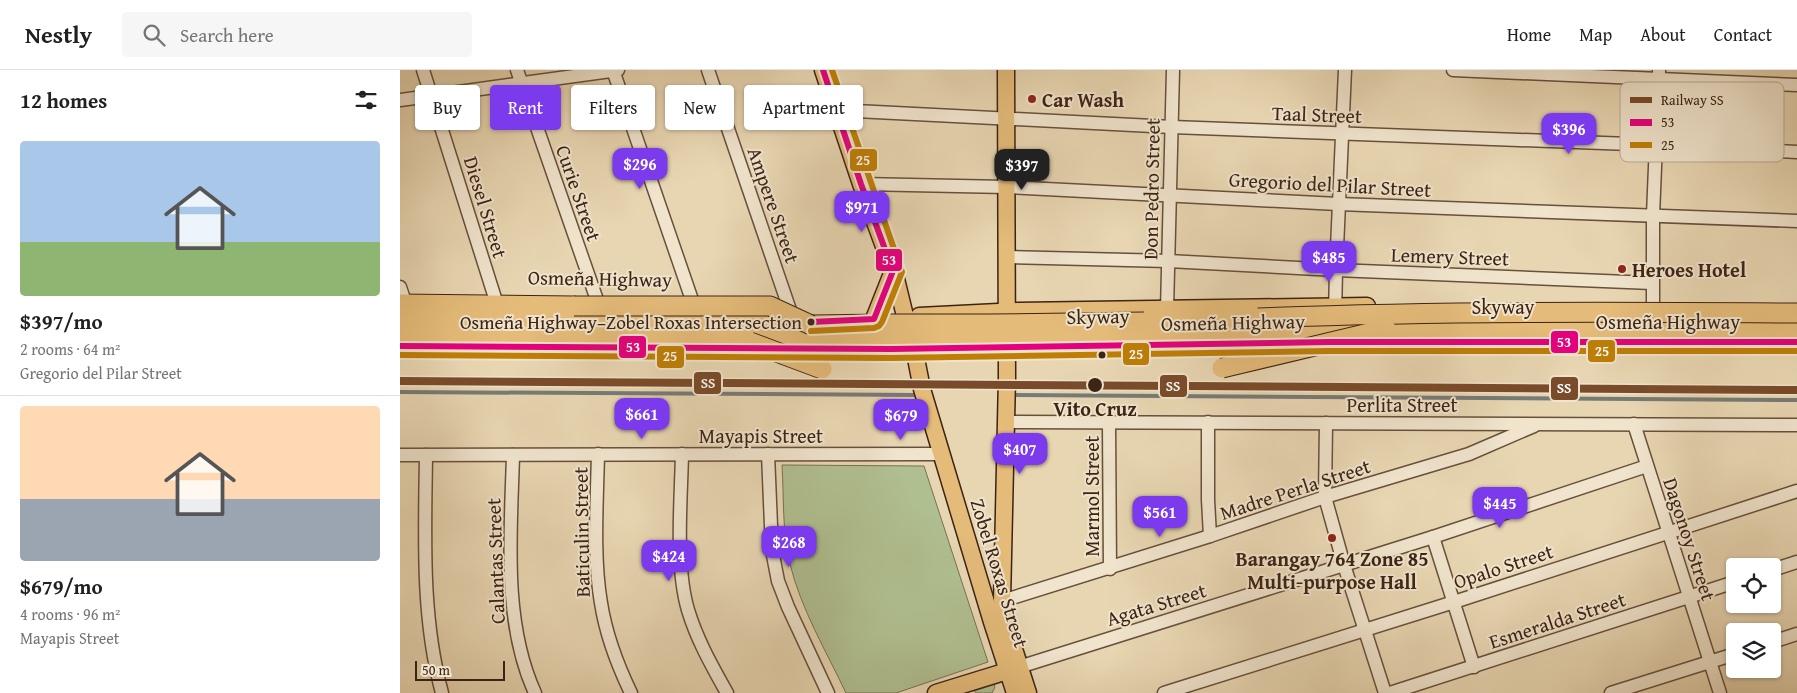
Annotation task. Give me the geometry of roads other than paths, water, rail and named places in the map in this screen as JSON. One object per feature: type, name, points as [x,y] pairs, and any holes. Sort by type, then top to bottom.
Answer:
[{"type":"highway","points":[[401,296],[770,306],[803,324]]},
{"type":"highway","name":"Skyway","points":[[400,321],[803,324],[1108,322],[1366,314],[1527,312],[1797,313]]},
{"type":"highway","points":[[1222,368],[1386,329]]},
{"type":"highway","name":"Skyway","points":[[400,339],[750,342],[1006,341],[1386,329],[1797,330]]},
{"type":"highway","points":[[400,345],[424,340]]},
{"type":"highway","points":[[750,342],[822,370]]},
{"type":"main road","points":[[823,70],[828,85]]},
{"type":"main road","points":[[936,693],[1011,681],[1007,627],[1002,602],[1006,422],[1006,70]]},
{"type":"main road","points":[[843,130],[893,271],[907,324]]},
{"type":"main road","points":[[874,319],[893,271]]},
{"type":"main road","name":"Osmeña Highway","points":[[907,324],[1006,312],[1167,310],[1335,312],[1569,308],[1797,309]]},
{"type":"main road","name":"Osmeña Highway","points":[[803,324],[874,319],[907,324],[1006,330],[1335,312]]},
{"type":"main road","name":"Osmeña Highway","points":[[400,345],[1006,348],[1329,342],[1797,342]]},
{"type":"main road","name":"Zobel Roxas Street","points":[[914,348],[922,389],[1011,681],[1028,693]]},
{"type":"street","name":"Diesel Street","points":[[423,70],[428,85]]},
{"type":"street","name":"Curie Street","points":[[517,70],[597,300]]},
{"type":"street","points":[[614,70],[692,300]]},
{"type":"street","points":[[480,89],[618,70]]},
{"type":"street","name":"Ampere Street","points":[[708,70],[803,324]]},
{"type":"street","name":"Don Pedro Street","points":[[1167,310],[1173,70]]},
{"type":"street","points":[[1335,312],[1345,70]]},
{"type":"street","points":[[1453,70],[1659,74],[1769,82]]},
{"type":"street","points":[[1784,83],[1797,84]]},
{"type":"street","points":[[400,100],[415,98]]},
{"type":"street","name":"Taal Street","points":[[863,111],[1172,127],[1620,144]]},
{"type":"street","name":"Diesel Street","points":[[442,130],[495,298]]},
{"type":"street","name":"Taal Street","points":[[1784,151],[1797,152]]},
{"type":"street","points":[[1653,309],[1655,162]]},
{"type":"street","name":"Gregorio del Pilar Street","points":[[861,184],[1006,187],[1338,204],[1797,221]]},
{"type":"street","name":"Lemery Street","points":[[1006,257],[1168,261],[1652,283]]},
{"type":"street","name":"Osmeña Highway","points":[[401,296],[597,300],[728,300],[770,309],[803,324]]},
{"type":"street","name":"Perlita Street","points":[[1006,422],[1797,426]]},
{"type":"street","points":[[1208,422],[1210,536]]},
{"type":"street","name":"Marmol Street","points":[[1109,423],[1110,569]]},
{"type":"street","points":[[1326,423],[1325,497],[1344,565],[1385,693]]},
{"type":"street","name":"Madre Perla Street","points":[[1002,602],[1110,569],[1325,497],[1469,454],[1539,424]]},
{"type":"street","name":"Dagonoy Street","points":[[1634,424],[1720,693]]},
{"type":"street","name":"Baticulin Street","points":[[598,454],[597,557],[600,601],[610,643],[631,693]]},
{"type":"street","points":[[682,454],[680,560],[683,586],[688,609],[701,644],[727,693]]},
{"type":"street","points":[[768,454],[769,513],[772,550],[778,580],[788,607],[828,693]]},
{"type":"street","name":"Mayapis Street","points":[[400,455],[942,454]]},
{"type":"street","points":[[426,455],[427,600],[434,659],[442,693]]},
{"type":"street","name":"Calantas Street","points":[[512,455],[511,534],[515,629],[535,693]]},
{"type":"street","name":"Agata Street","points":[[1011,681],[1344,565],[1647,466]]},
{"type":"street","name":"Opalo Street","points":[[1164,693],[1797,491]]},
{"type":"street","points":[[1433,537],[1474,667]]},
{"type":"street","points":[[1781,567],[1797,562]]},
{"type":"street","name":"Esmeralda Street","points":[[1390,693],[1726,585]]},
{"type":"street","points":[[1781,639],[1797,634]]},
{"type":"street","points":[[1611,693],[1726,657]]},
{"type":"waterway","points":[[400,392],[920,395]]},
{"type":"waterway","points":[[1012,395],[1797,400]]},
{"type":"rail line","name":"SS","points":[[400,381],[1797,390]]},
{"type":"place","name":"Car Wash","points":[[1032,99]]},
{"type":"place","name":"Heroes Hotel","points":[[1622,269]]},
{"type":"place","name":"Osmeña Highway–Zobel Roxas Intersection","points":[[811,322]]},
{"type":"place","name":"Vito Cruz","points":[[1095,385]]},
{"type":"place","name":"Barangay 764 Zone 85 Multi-purpose Hall","points":[[1332,538]]}]
